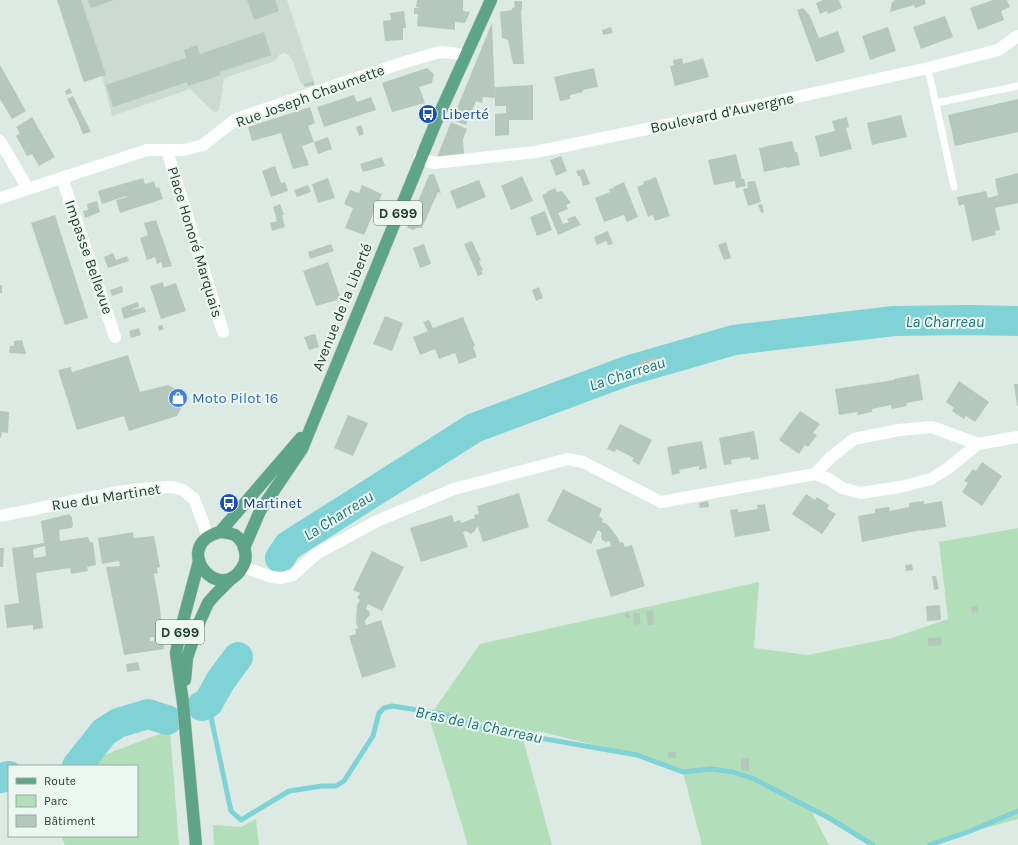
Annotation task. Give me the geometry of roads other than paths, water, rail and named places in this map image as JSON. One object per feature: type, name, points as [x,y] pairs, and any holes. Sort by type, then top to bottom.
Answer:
[{"type":"main road","name":"Avenue de la Liberté","points":[[243,567],[246,554],[244,548],[260,511],[302,449],[420,158],[491,0]]},
{"type":"main road","name":"Avenue de la Liberté","points":[[207,537],[220,532],[278,467],[310,428]]},
{"type":"main road","points":[[220,532],[228,532],[235,536],[241,541],[244,548]]},
{"type":"main road","points":[[207,537],[199,548],[198,555],[201,567],[209,576],[221,580],[233,577],[243,567]]},
{"type":"main road","name":"D 699","points":[[196,845],[183,704],[176,653],[180,629],[199,561]]},
{"type":"main road","name":"D 699","points":[[183,704],[187,658],[198,625],[208,603],[233,577]]},
{"type":"street","name":"Boulevard d'Auvergne","points":[[420,158],[434,163],[536,152],[928,68],[998,50],[1018,36]]},
{"type":"street","name":"Rue Joseph Chaumette","points":[[0,198],[147,150],[183,150],[203,144],[236,119],[405,62],[440,52],[454,53],[465,56]]},
{"type":"street","points":[[0,141],[28,189]]},
{"type":"street","name":"Place Honoré Marquais","points":[[168,151],[223,332]]},
{"type":"street","name":"Impasse Bellevue","points":[[62,178],[116,336]]},
{"type":"street","points":[[815,474],[831,457],[854,438],[899,430],[932,427],[978,444]]},
{"type":"street","points":[[243,567],[272,577],[281,578],[293,575],[316,554],[376,521],[454,489],[568,458],[583,462],[661,502],[815,474],[829,479],[842,488],[861,493],[900,488],[930,479],[947,469],[978,444],[1018,437]]},
{"type":"street","name":"Rue du Martinet","points":[[0,516],[118,492],[172,487],[183,490],[194,499],[207,537]]},
{"type":"lane","points":[[928,68],[954,187]]},
{"type":"lane","points":[[936,103],[1018,86]]},
{"type":"waterway","name":"La Charreau","points":[[280,558],[288,546],[474,428],[627,371],[734,340],[894,321],[1018,321]]},
{"type":"waterway","name":"La Charreau","points":[[202,706],[208,703],[221,680],[238,657]]},
{"type":"waterway","name":"Bras de la Charreau","points":[[208,703],[231,811],[241,820],[289,791],[322,786],[336,786],[344,781],[373,736],[379,713],[384,708],[392,706],[443,714],[482,728],[637,755],[683,772],[711,769],[733,772],[754,779],[829,818],[873,845]]},
{"type":"waterway","name":"La Charreau","points":[[78,765],[104,732],[118,723],[148,714],[167,720]]},
{"type":"waterway","name":"La Charreau","points":[[0,778],[8,776]]},
{"type":"waterway","name":"Bras de la Charreau","points":[[929,845],[968,832],[1018,811]]},
{"type":"place","name":"Liberté","points":[[428,114]]},
{"type":"place","name":"Moto Pilot 16","points":[[178,398]]},
{"type":"place","name":"Martinet","points":[[229,503]]}]
